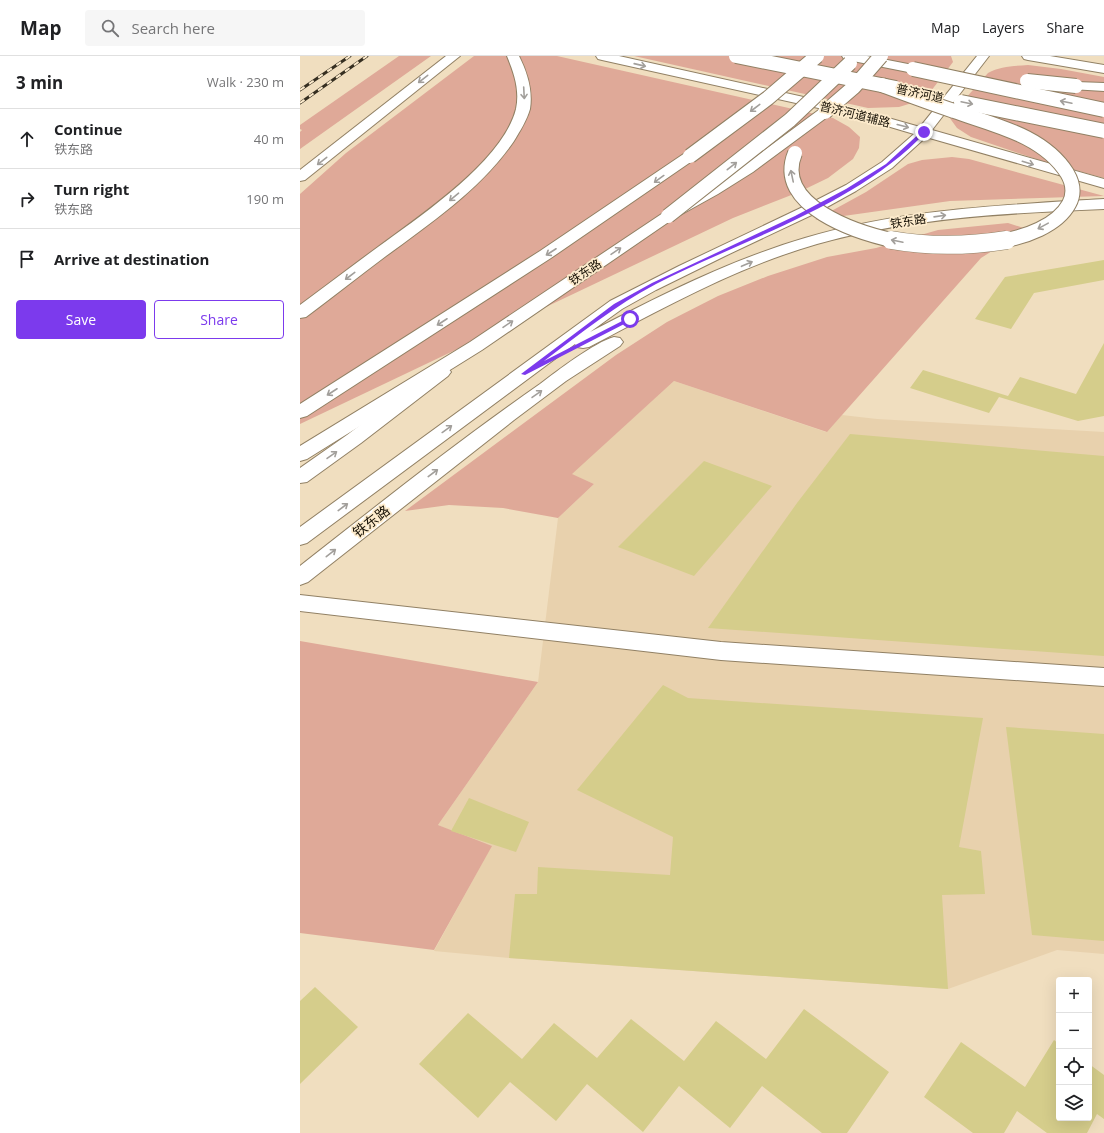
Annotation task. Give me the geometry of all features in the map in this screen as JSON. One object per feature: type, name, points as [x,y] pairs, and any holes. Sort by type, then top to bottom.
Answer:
[{"type":"main road","points":[[300,177],[454,56]]},
{"type":"main road","points":[[300,313],[440,208],[479,175],[493,160],[514,130],[523,109],[524,82],[512,56]]},
{"type":"main road","name":"普济河道辅路","points":[[602,56],[853,112],[1104,184]]},
{"type":"main road","name":"普济河道","points":[[736,56],[1104,131]]},
{"type":"main road","points":[[300,412],[627,202],[768,98],[817,56]]},
{"type":"main road","points":[[668,216],[713,191],[748,169],[825,112],[854,87],[881,56]]},
{"type":"main road","name":"铁东路","points":[[300,538],[616,306],[648,287],[797,217],[848,190],[887,165],[924,132],[983,56]]},
{"type":"main road","points":[[1028,56],[1104,69]]},
{"type":"main road","name":"铁东路","points":[[300,455],[476,346],[668,216],[780,129],[851,58]]},
{"type":"main road","name":"普济河道","points":[[851,58],[913,69],[1104,110]]},
{"type":"main road","points":[[913,69],[1069,86],[1104,87]]},
{"type":"main road","points":[[825,112],[795,153],[790,163],[791,178],[803,197],[815,209],[833,220],[864,233],[902,242],[938,246],[993,242],[1011,239],[1045,226],[1068,207],[1073,199],[1074,191],[1071,182],[1064,168],[1054,156],[1040,146],[1024,137],[999,127],[882,85]]},
{"type":"main road","name":"铁东路","points":[[523,374],[630,319],[719,276],[771,254],[811,241],[896,222],[948,215],[1006,209],[1104,204]]},
{"type":"main road","name":"铁东路","points":[[300,577],[524,404],[593,354],[719,276]]},
{"type":"main road","points":[[300,477],[354,439],[476,346]]},
{"type":"main road","points":[[300,603],[721,651],[1104,677]]},
{"type":"shaded area","points":[[399,56],[431,56],[300,149],[300,132],[302,130],[300,129],[300,125]]},
{"type":"shaded area","points":[[474,56],[557,56],[833,118],[849,127],[860,137],[859,148],[853,159],[828,178],[799,192],[733,218],[300,424],[300,194],[346,153]]},
{"type":"shaded area","points":[[634,56],[951,56],[953,62],[925,99],[899,107],[868,108]]},
{"type":"shaded area","points":[[1028,65],[1104,77],[1104,178],[1042,161],[971,137],[957,128],[949,117],[988,73],[1012,66]]},
{"type":"shaded area","points":[[952,157],[969,159],[1104,196],[950,201],[815,220],[866,192],[908,164],[922,160]]},
{"type":"shaded area","points":[[1008,223],[1027,229],[981,258],[827,432],[674,381],[572,474],[594,484],[558,518],[503,508],[449,505],[405,511],[616,355],[667,322],[718,296],[768,276],[827,257],[876,248],[938,230]]},
{"type":"shaded area","points":[[674,381],[826,432],[842,415],[877,419],[1104,432],[1104,954],[1057,950],[948,989],[509,958],[434,951],[491,847],[438,825],[538,682],[558,518],[594,484],[571,474]]},
{"type":"shaded area","points":[[300,641],[538,682],[438,825],[492,846],[434,950],[300,933]]},
{"type":"building","points":[[1104,260],[1104,280],[1034,293],[1011,329],[975,319],[1005,277]]},
{"type":"building","points":[[1104,343],[1104,416],[1078,421],[999,397],[989,413],[910,388],[923,370],[1008,396],[1020,377],[1076,394]]},
{"type":"building","points":[[850,434],[1104,456],[1104,656],[708,628],[797,503]]},
{"type":"building","points":[[704,461],[772,486],[694,576],[618,547]]},
{"type":"building","points":[[663,685],[688,698],[983,718],[959,847],[981,851],[985,894],[942,895],[948,989],[509,958],[515,894],[537,894],[538,867],[670,875],[673,837],[577,790]]},
{"type":"building","points":[[1006,727],[1104,734],[1104,941],[1032,935]]},
{"type":"building","points":[[469,798],[529,822],[516,852],[451,831]]},
{"type":"building","points":[[315,987],[358,1027],[300,1084],[300,1001]]},
{"type":"building","points":[[804,1009],[889,1072],[847,1133],[822,1133],[762,1086],[730,1128],[679,1086],[643,1132],[587,1084],[556,1121],[510,1082],[478,1118],[419,1064],[468,1013],[522,1059],[554,1023],[597,1058],[631,1019],[684,1061],[716,1021],[766,1059]]},
{"type":"building","points":[[1054,1040],[1056,1042],[1056,1121],[1092,1121],[1092,1066],[1104,1075],[1104,1119],[1097,1114],[1087,1133],[1047,1133],[1017,1111],[1004,1133],[973,1133],[924,1097],[961,1042],[1025,1087]]},
{"type":"railway","points":[[300,90],[350,56]]},
{"type":"railway","points":[[300,103],[367,56]]},
{"type":"route","points":[[630,319],[523,374],[616,306],[654,284],[797,217],[848,190],[887,165],[924,132]]}]
